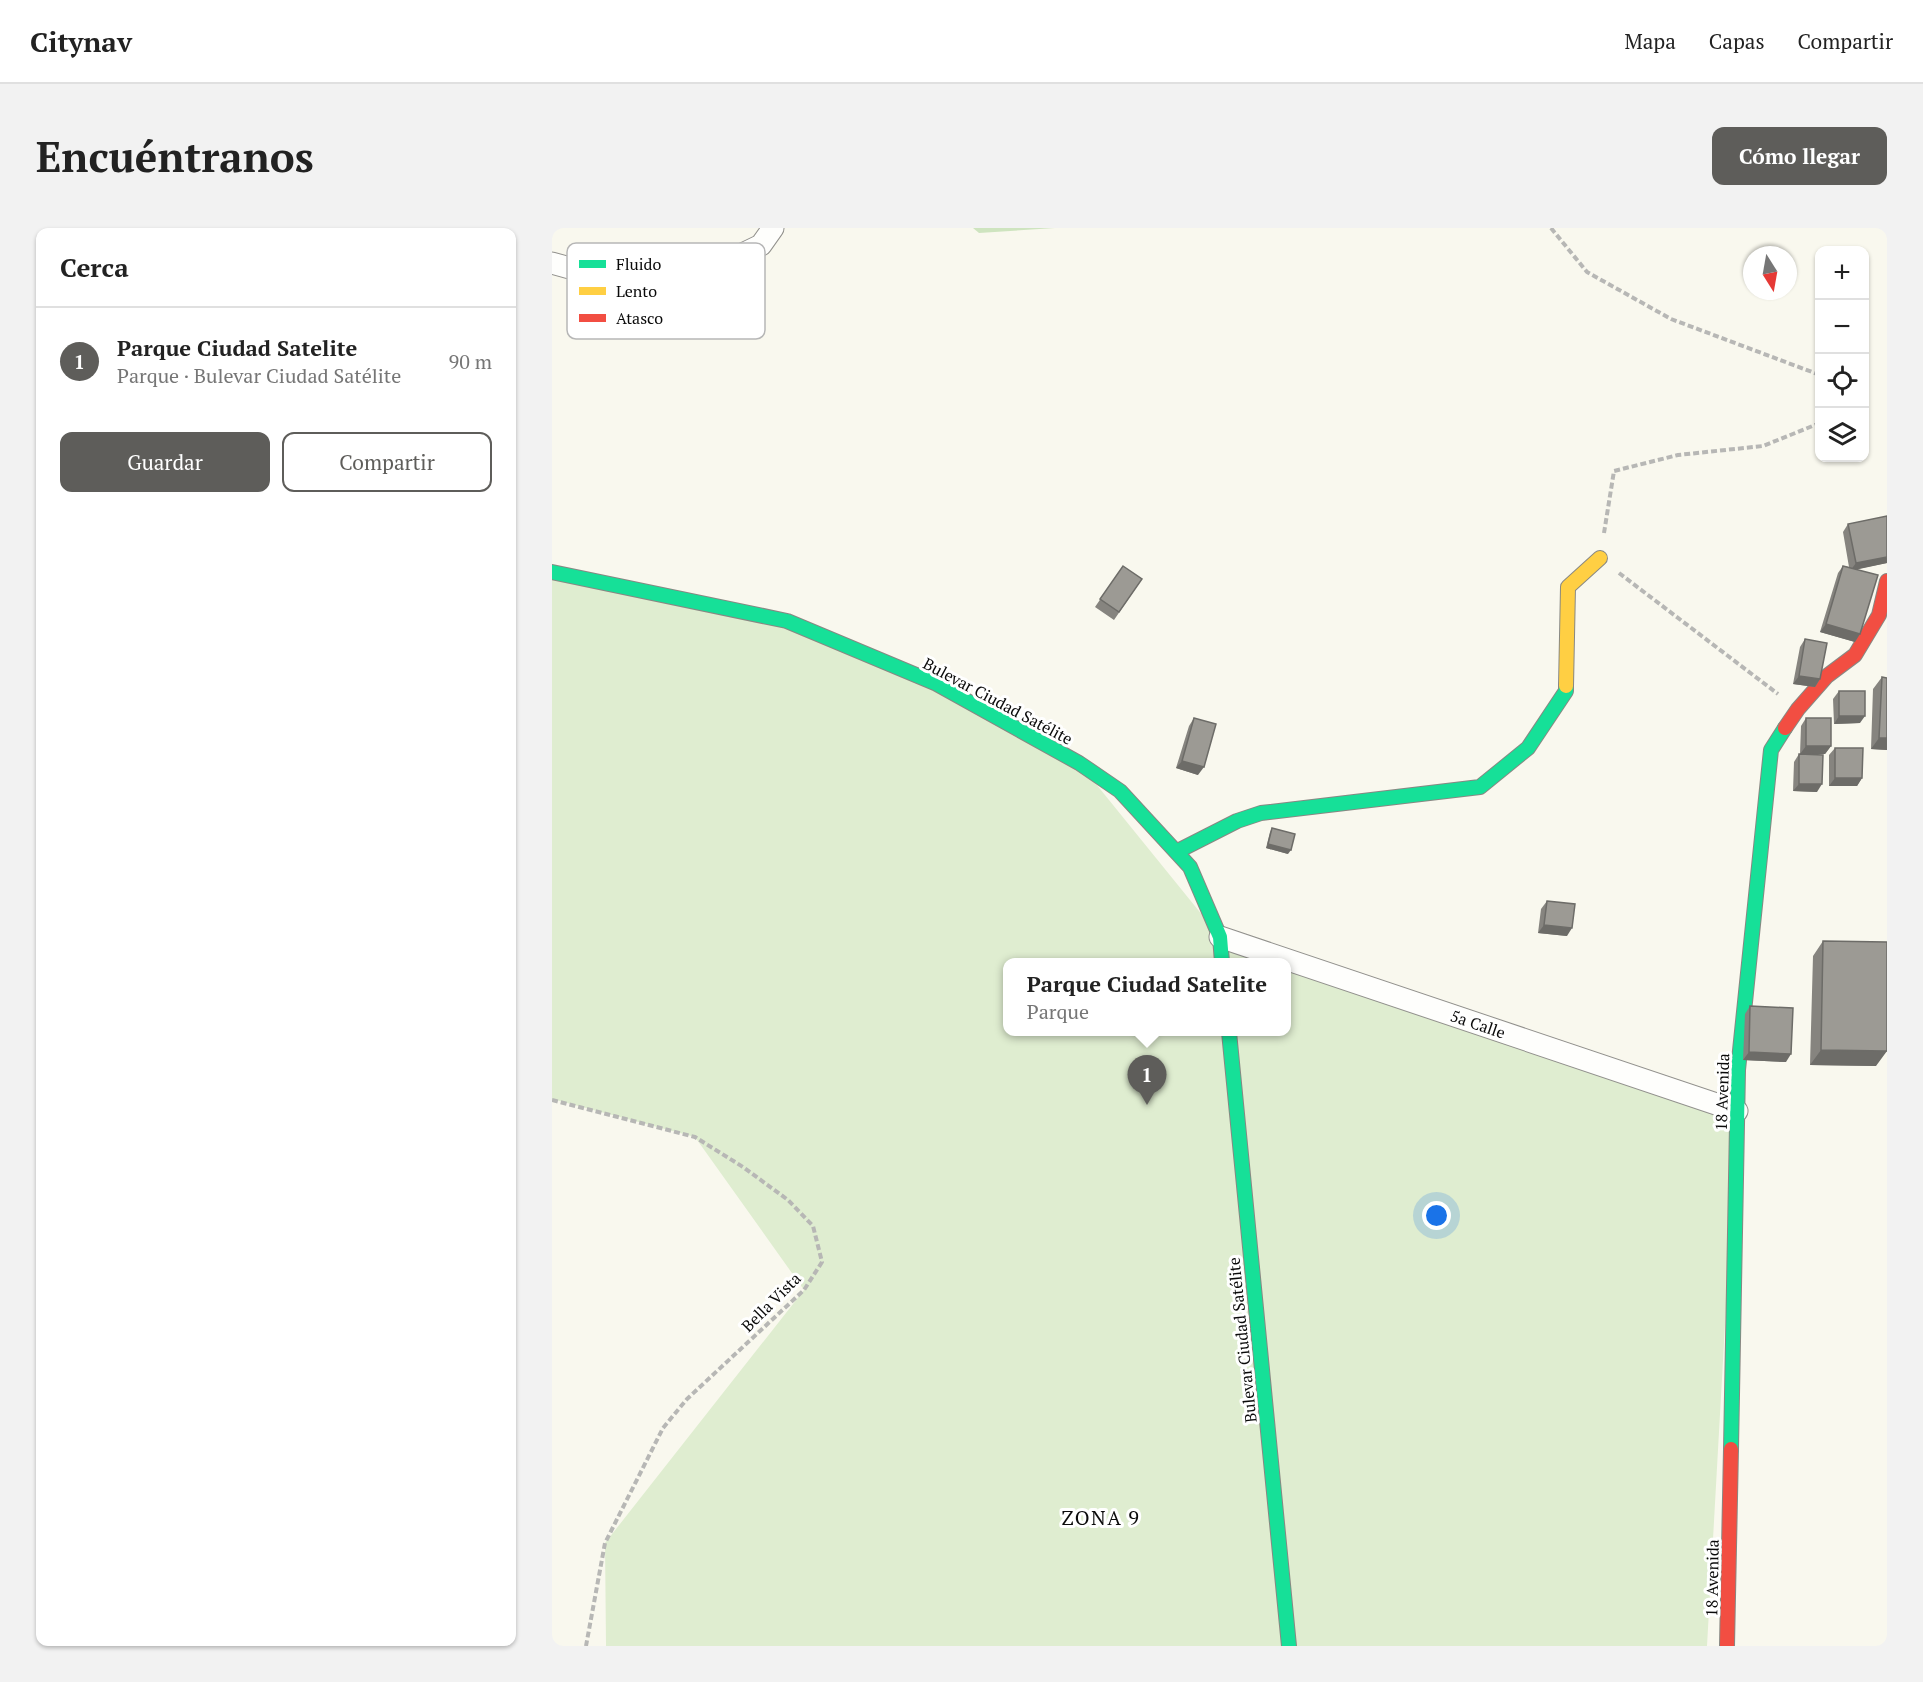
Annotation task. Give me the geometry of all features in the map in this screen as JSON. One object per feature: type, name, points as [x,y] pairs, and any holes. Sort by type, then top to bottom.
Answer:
[{"type":"street","points":[[762,243],[773,228]]},
{"type":"street","points":[[552,263],[567,267]]},
{"type":"street","points":[[1176,852],[1237,821],[1261,813],[1294,807],[1480,787],[1528,748],[1566,691],[1568,587],[1600,558]]},
{"type":"street","name":"Bulevar Ciudad Satélite","points":[[552,572],[787,621],[935,683],[1078,763],[1120,791],[1190,867],[1220,937],[1222,958]]},
{"type":"street","name":"18 Avenida","points":[[1727,1646],[1738,1070],[1771,750],[1798,709],[1827,676],[1855,655],[1879,615],[1887,581]]},
{"type":"street","name":"5a Calle","points":[[1220,937],[1282,958]]},
{"type":"street","name":"5a Calle","points":[[1291,961],[1737,1111]]},
{"type":"street","name":"Bulevar Ciudad Satélite","points":[[1229,1036],[1289,1646]]},
{"type":"path","points":[[1551,228],[1587,272],[1671,319],[1815,373]]},
{"type":"path","points":[[1798,709],[1600,558],[1614,471],[1678,455],[1763,446],[1815,425]]},
{"type":"path","name":"Bella Vista","points":[[552,1100],[695,1137],[743,1167],[788,1200],[813,1227],[822,1262],[804,1290],[687,1399],[663,1428],[605,1543],[586,1646]]},
{"type":"green space","points":[[973,228],[1055,228],[979,233]]},
{"type":"green space","points":[[552,576],[822,635],[1079,763],[1220,937],[1282,958],[1003,958],[1003,1036],[1291,1036],[1291,961],[1737,1111],[1707,1646],[606,1646],[605,1543],[804,1290],[695,1137],[552,1099]]},
{"type":"building","points":[[1887,516],[1887,557],[1856,563],[1848,524]]},
{"type":"building","points":[[1123,566],[1142,579],[1119,612],[1100,599]]},
{"type":"building","points":[[1843,566],[1878,575],[1860,634],[1826,624]]},
{"type":"building","points":[[1805,639],[1827,643],[1820,679],[1799,676]]},
{"type":"building","points":[[1882,677],[1887,678],[1887,738],[1879,738]]},
{"type":"building","points":[[1839,691],[1865,691],[1865,716],[1839,716]]},
{"type":"building","points":[[1194,718],[1216,724],[1204,767],[1182,761]]},
{"type":"building","points":[[1806,718],[1831,718],[1831,746],[1806,746]]},
{"type":"building","points":[[1835,748],[1863,748],[1862,778],[1835,778]]},
{"type":"building","points":[[1799,754],[1823,755],[1822,784],[1799,784]]},
{"type":"building","points":[[1272,828],[1295,834],[1291,850],[1268,844]]},
{"type":"building","points":[[1547,901],[1575,904],[1572,928],[1544,925]]},
{"type":"building","points":[[1823,941],[1887,942],[1887,1051],[1821,1050]]},
{"type":"building","points":[[1750,1006],[1793,1008],[1791,1054],[1749,1052]]},
{"type":"traffic: fast","points":[[552,572],[787,621],[935,683],[1079,763],[1120,791],[1190,867],[1220,937],[1222,958]]},
{"type":"traffic: fast","points":[[1176,852],[1237,821],[1261,813],[1480,787],[1528,748],[1566,691],[1566,686]]},
{"type":"traffic: fast","points":[[1731,1449],[1738,1070],[1771,750],[1785,728]]},
{"type":"traffic: fast","points":[[1229,1036],[1289,1646]]},
{"type":"traffic: slow","points":[[1566,686],[1568,587],[1600,558]]},
{"type":"traffic: jam","points":[[1785,728],[1798,709],[1827,676],[1855,655],[1879,615],[1887,581]]},
{"type":"traffic: jam","points":[[1727,1646],[1731,1449]]},
{"type":"place","name":"Parque Ciudad Satelite","points":[[1147,1105]]},
{"type":"district","name":"ZONA 9","points":[[1101,1518]]}]
